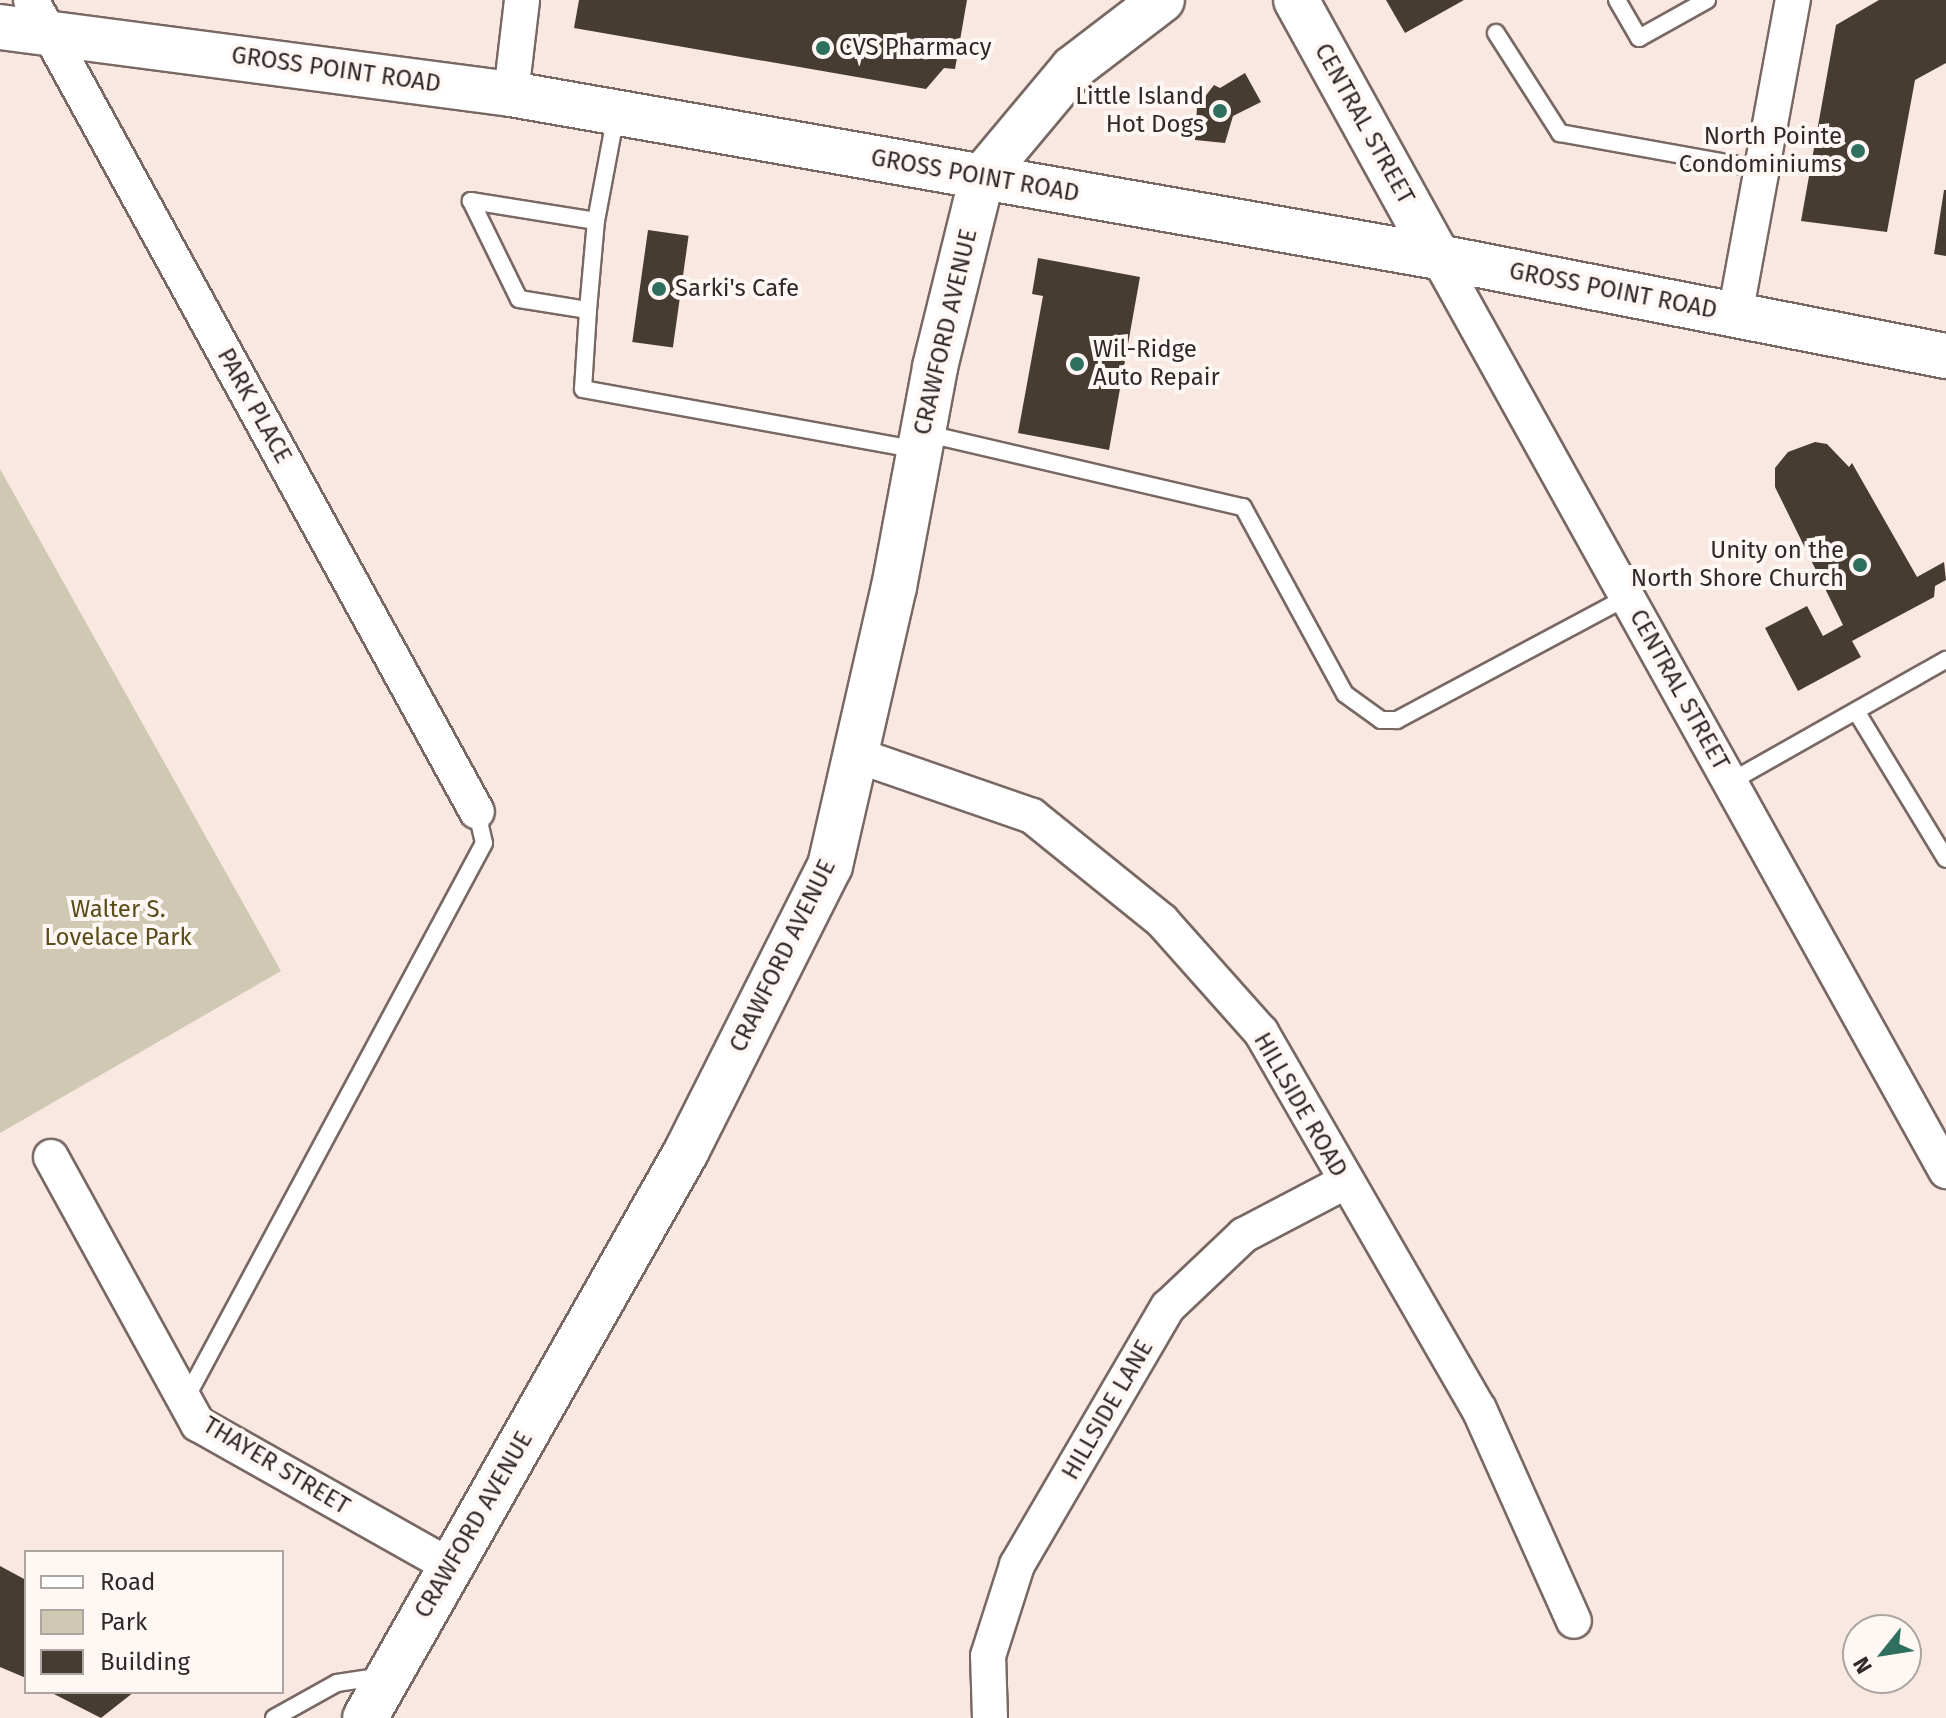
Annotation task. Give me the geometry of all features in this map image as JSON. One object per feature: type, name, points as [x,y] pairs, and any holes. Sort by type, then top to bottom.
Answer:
[{"type":"main road","name":"CRAWFORD AVENUE","points":[[365,1718],[686,1152],[830,866],[921,441],[982,177],[1073,68],[1162,0]]},
{"type":"main road","name":"CENTRAL STREET","points":[[1296,0],[1438,257]]},
{"type":"main road","name":"GROSS POINT ROAD","points":[[0,27],[40,16],[511,94],[1438,257],[1946,356]]},
{"type":"street","points":[[511,94],[522,0]]},
{"type":"street","points":[[1735,315],[1793,0]]},
{"type":"street","name":"PARK PLACE","points":[[40,16],[477,812]]},
{"type":"street","name":"CENTRAL STREET","points":[[1438,257],[1946,1171]]},
{"type":"street","name":"HILLSIDE ROAD","points":[[856,755],[1032,816],[1162,921],[1261,1032],[1479,1409],[1574,1621]]},
{"type":"street","name":"THAYER STREET","points":[[51,1157],[198,1424],[450,1566]]},
{"type":"street","name":"HILLSIDE LANE","points":[[990,1718],[988,1656],[1017,1565],[1168,1307],[1244,1235],[1345,1182]]},
{"type":"lane","points":[[1617,0],[1639,38],[1707,0]]},
{"type":"lane","points":[[1496,33],[1560,133],[1760,169]]},
{"type":"lane","points":[[616,113],[596,221],[583,389],[921,441],[1243,507],[1345,694],[1381,720],[1397,720],[1627,597]]},
{"type":"lane","points":[[588,310],[519,299],[471,201],[596,221]]},
{"type":"lane","points":[[1730,782],[1945,663]]},
{"type":"lane","points":[[1856,711],[1946,859]]},
{"type":"lane","points":[[185,1400],[484,843],[477,812]]},
{"type":"lane","points":[[274,1718],[337,1683],[389,1676]]},
{"type":"green space","name":"Walter S. Lovelace Park","points":[[0,469],[281,971],[0,1133]]},
{"type":"building","name":"CVS Pharmacy","points":[[579,0],[967,0],[955,69],[944,68],[926,89],[574,28]]},
{"type":"building","points":[[1386,0],[1464,0],[1405,33]]},
{"type":"building","name":"North Pointe Condominiums","points":[[1879,0],[1946,0],[1946,63],[1915,80],[1887,232],[1801,221],[1836,25]]},
{"type":"building","name":"Little Island Hot Dogs","points":[[1245,73],[1261,102],[1233,116],[1225,143],[1195,140],[1197,107],[1214,85],[1220,88]]},
{"type":"building","points":[[1946,190],[1946,256],[1934,254]]},
{"type":"building","name":"Sarki's Cafe","points":[[648,230],[689,236],[673,348],[632,342]]},
{"type":"building","name":"Wil-Ridge Auto Repair","points":[[1038,258],[1140,277],[1109,450],[1018,433],[1043,296],[1032,294]]},
{"type":"building","name":"Unity on the North Shore Church","points":[[1815,442],[1827,444],[1849,467],[1852,463],[1917,577],[1944,562],[1946,580],[1935,586],[1934,597],[1852,641],[1861,657],[1798,691],[1765,628],[1807,606],[1823,636],[1843,625],[1775,487],[1775,468],[1788,452]]},
{"type":"building","points":[[0,1566],[24,1579],[24,1677],[0,1667]]},
{"type":"building","points":[[54,1694],[131,1694],[101,1718]]},
{"type":"place","name":"CVS Pharmacy","points":[[823,48]]},
{"type":"place","name":"Little Island Hot Dogs","points":[[1220,111]]},
{"type":"place","name":"North Pointe Condominiums","points":[[1858,151]]},
{"type":"place","name":"Sarki's Cafe","points":[[659,289]]},
{"type":"place","name":"Wil-Ridge Auto Repair","points":[[1077,364]]},
{"type":"place","name":"Unity on the North Shore Church","points":[[1860,565]]}]
